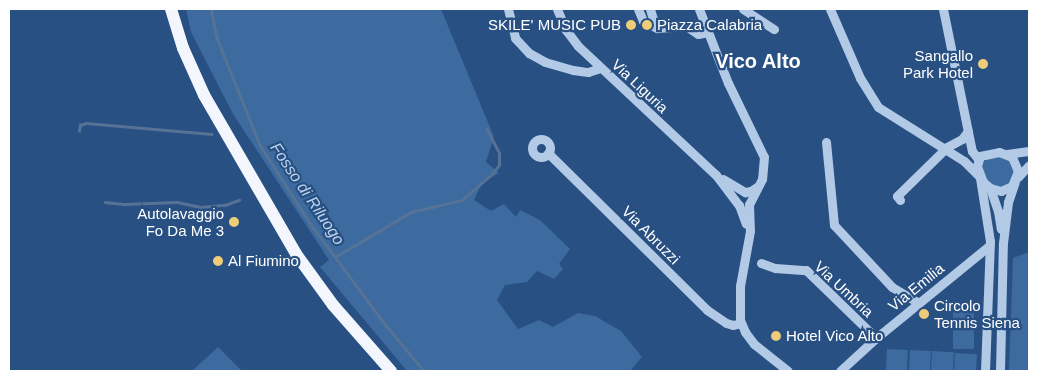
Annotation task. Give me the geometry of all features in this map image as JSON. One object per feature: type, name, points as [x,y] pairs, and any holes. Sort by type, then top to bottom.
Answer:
[{"type":"main road","points":[[171,9],[182,48],[201,88],[296,254],[333,305],[391,371]]},
{"type":"street","points":[[508,9],[514,38],[529,53],[545,62],[578,71],[590,71],[600,68]]},
{"type":"street","name":"Via Liguria","points":[[557,9],[564,26],[573,40],[600,68],[716,175],[743,213],[747,243]]},
{"type":"street","points":[[638,9],[642,19],[660,29],[683,26],[698,34],[708,32]]},
{"type":"street","points":[[650,9],[651,24]]},
{"type":"street","points":[[699,9],[728,83],[764,155],[762,177],[750,202],[750,228],[740,286],[741,323],[754,344],[788,371]]},
{"type":"street","points":[[743,9],[774,28]]},
{"type":"street","points":[[830,9],[860,78],[878,107],[964,161],[990,188],[998,211],[1003,243]]},
{"type":"street","points":[[943,9],[972,151],[977,160],[990,238],[985,371]]},
{"type":"street","points":[[900,200],[897,196],[944,150],[962,139],[968,131]]},
{"type":"street","points":[[968,131],[979,147],[988,153],[1007,154],[1029,151]]},
{"type":"street","points":[[826,142],[834,225],[892,286],[919,303]]},
{"type":"street","points":[[944,150],[956,151],[977,160]]},
{"type":"street","name":"Via Abruzzi","points":[[548,153],[707,310],[727,324],[741,323]]},
{"type":"street","points":[[977,160],[988,153]]},
{"type":"street","points":[[1000,371],[1003,243],[1008,202],[1016,179],[1015,161],[1007,154]]},
{"type":"street","points":[[990,188],[1006,189],[1029,165]]},
{"type":"street","name":"Via Liguria","points":[[716,175],[745,192],[751,192],[758,186]]},
{"type":"street","name":"Via Emilia","points":[[840,371],[876,338],[989,246]]},
{"type":"street","name":"Via Umbria","points":[[761,263],[775,268],[806,270],[876,338]]},
{"type":"shaded area","points":[[186,9],[441,9],[494,137],[486,162],[499,173],[482,183],[474,200],[491,211],[504,204],[516,217],[520,210],[540,220],[570,249],[559,264],[563,269],[554,279],[537,271],[527,282],[505,285],[497,300],[518,329],[539,320],[553,327],[578,313],[595,316],[621,331],[642,357],[630,371],[407,371],[320,267],[329,260],[233,114],[191,32]]},
{"type":"shaded area","points":[[1000,156],[1009,159],[1016,176],[1005,187],[994,186],[986,179],[981,166],[988,158]]},
{"type":"shaded area","points":[[1029,252],[1029,371],[1009,371],[1013,258]]},
{"type":"shaded area","points":[[953,304],[974,304],[974,349],[953,349]]},
{"type":"shaded area","points":[[218,347],[242,371],[192,371]]},
{"type":"shaded area","points":[[887,349],[908,350],[907,371],[886,371]]},
{"type":"shaded area","points":[[910,350],[931,351],[930,371],[909,371]]},
{"type":"shaded area","points":[[932,351],[954,352],[953,371],[931,371]]},
{"type":"shaded area","points":[[955,353],[977,354],[976,371],[954,371]]},
{"type":"waterway","name":"Fosso di Riluogo","points":[[211,9],[217,38],[260,145],[312,226],[385,324],[424,371]]},
{"type":"waterway","points":[[79,131],[80,125],[86,123],[212,134]]},
{"type":"waterway","points":[[335,257],[411,212],[462,200],[491,175],[499,165],[499,153],[486,129]]},
{"type":"waterway","points":[[105,202],[125,204],[177,202],[200,207],[225,205],[239,200]]},
{"type":"place","name":"SKILE' MUSIC PUB","points":[[631,25]]},
{"type":"place","name":"Piazza Calabria","points":[[647,25]]},
{"type":"place","name":"Sangallo Park Hotel","points":[[983,64]]},
{"type":"place","name":"Autolavaggio Fo Da Me 3","points":[[234,222]]},
{"type":"place","name":"Al Fiumino","points":[[218,261]]},
{"type":"place","name":"Circolo Tennis Siena","points":[[924,314]]},
{"type":"place","name":"Hotel Vico Alto","points":[[776,336]]},
{"type":"district","name":"Vico Alto","points":[[758,61]]}]
